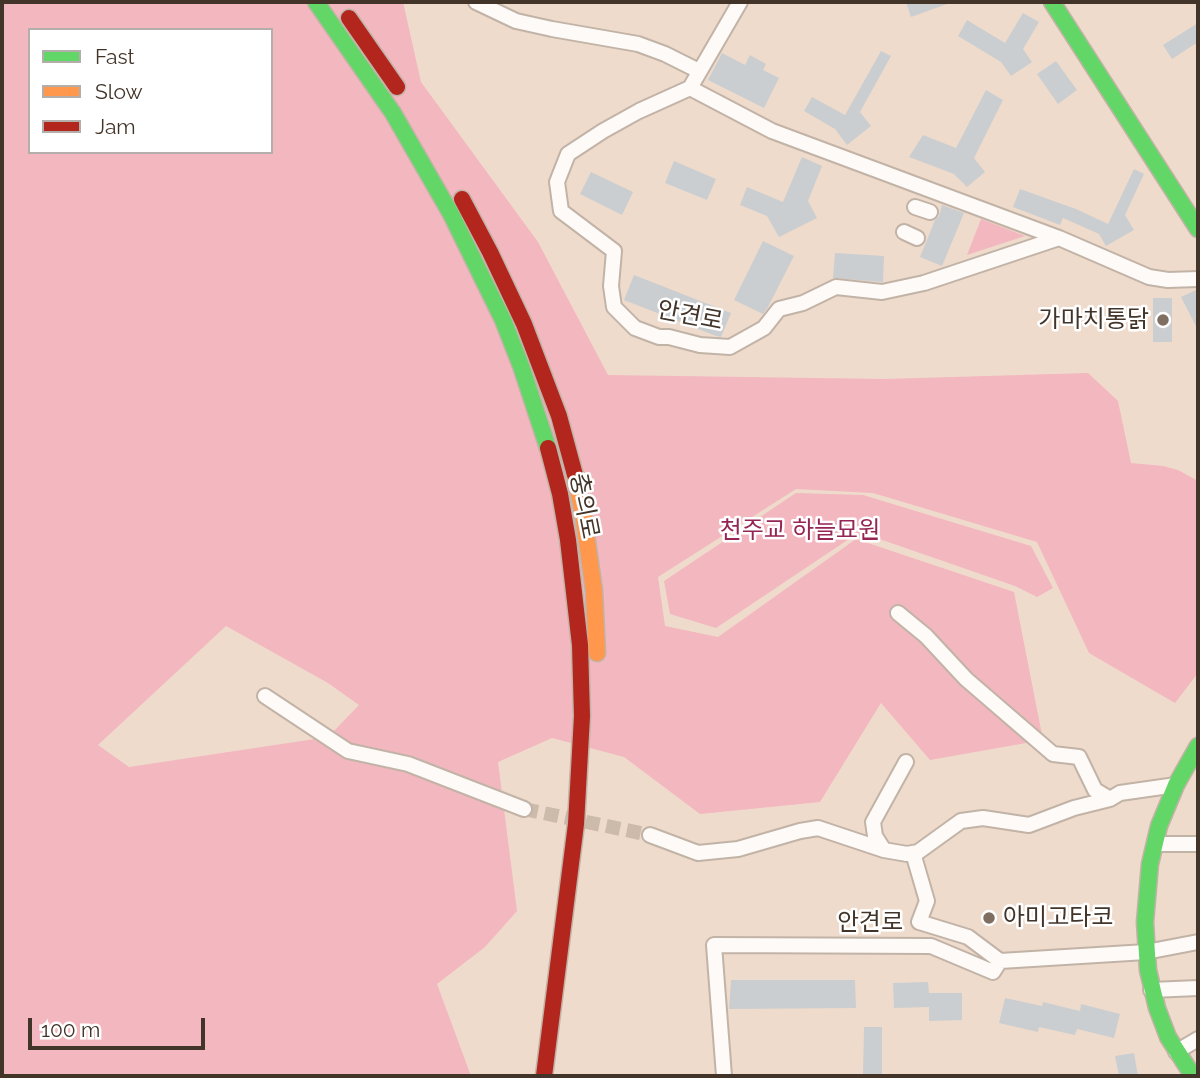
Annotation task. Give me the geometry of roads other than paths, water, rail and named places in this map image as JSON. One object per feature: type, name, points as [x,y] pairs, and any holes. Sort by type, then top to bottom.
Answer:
[{"type":"main road","name":"충의로","points":[[316,2],[393,113],[451,214],[503,320],[548,448],[560,494],[576,609],[582,739],[576,824],[544,1076]]},
{"type":"main road","points":[[338,2],[407,103]]},
{"type":"main road","points":[[1052,2],[1198,229]]},
{"type":"main road","name":"충의로","points":[[456,186],[519,313],[559,416],[576,478],[588,548],[595,611],[597,670]]},
{"type":"main road","points":[[1193,1076],[1176,1052],[1161,1020],[1152,990],[1145,922],[1155,844],[1166,806],[1198,746]]},
{"type":"main road","points":[[558,1076],[592,817]]},
{"type":"street","points":[[476,2],[516,21],[638,44],[699,71]]},
{"type":"street","points":[[740,2],[690,88],[772,131],[1059,238],[1156,279],[1198,279]]},
{"type":"street","name":"안견로","points":[[690,88],[639,111],[568,154],[557,182],[561,211],[614,251],[611,286],[614,307],[635,328],[659,337],[699,345],[730,347],[764,328],[779,309],[803,303],[836,287],[882,292],[924,283],[1059,238]]},
{"type":"street","points":[[915,207],[930,212]]},
{"type":"street","points":[[898,613],[926,636],[966,679],[1053,754],[1079,757],[1095,790],[1110,799]]},
{"type":"street","points":[[265,696],[348,751],[408,764],[524,809]]},
{"type":"street","points":[[884,850],[874,836],[873,822],[906,762]]},
{"type":"street","points":[[650,835],[698,853],[738,849],[818,828],[884,850],[907,854],[918,852],[961,821],[983,818],[1029,825],[1074,808],[1110,799],[1119,793],[1176,785]]},
{"type":"street","points":[[1155,844],[1198,844]]},
{"type":"street","points":[[913,853],[927,901],[919,922],[968,937],[1000,961]]},
{"type":"street","name":"안견로","points":[[724,1076],[714,945],[931,946],[993,972],[1000,961],[1146,952],[1198,942]]},
{"type":"street","points":[[1152,990],[1198,988]]},
{"type":"street","points":[[1176,1052],[1198,1039]]},
{"type":"tunnel","points":[[524,809],[650,835]]},
{"type":"place","name":"가마치통닭","points":[[1163,320]]},
{"type":"place","name":"아미고타코","points":[[989,918]]},
{"type":"park label","name":"천주교 하늘묘원","points":[[800,531]]}]
